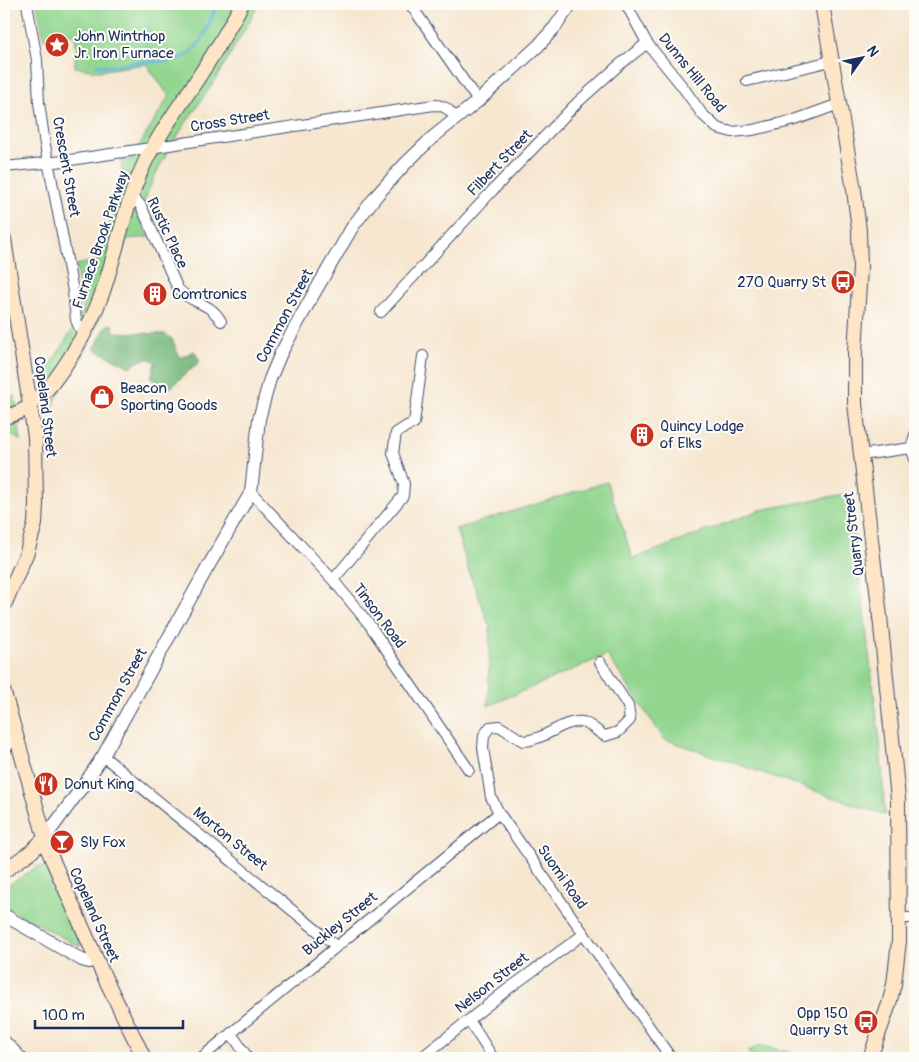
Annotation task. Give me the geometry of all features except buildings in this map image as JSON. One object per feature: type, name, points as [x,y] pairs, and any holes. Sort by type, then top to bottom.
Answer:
[{"type":"main road","name":"Furnace Brook Parkway","points":[[4,417],[21,412],[40,397],[60,372],[84,332],[102,294],[130,196],[152,148],[217,48],[242,4]]},
{"type":"main road","name":"Quarry Street","points":[[822,4],[840,104],[859,230],[860,267],[855,353],[855,404],[880,616],[898,799],[899,941],[894,984],[870,1058]]},
{"type":"main road","name":"Copeland Street","points":[[4,239],[35,445],[36,504],[35,524],[27,552],[4,604]]},
{"type":"main road","name":"Copeland Street","points":[[4,693],[51,858],[144,1058]]},
{"type":"main road","name":"Common Street","points":[[4,871],[32,851],[44,838]]},
{"type":"street","name":"Crescent Street","points":[[27,4],[35,49],[40,110],[73,291],[76,324],[84,332]]},
{"type":"street","points":[[410,4],[478,101]]},
{"type":"street","name":"Common Street","points":[[44,838],[85,783],[126,718],[152,666],[252,492],[260,419],[270,379],[281,353],[312,295],[353,226],[376,195],[405,164],[538,46],[555,27],[571,4]]},
{"type":"street","name":"Dunns Hill Road","points":[[626,4],[647,42],[702,114],[717,128],[732,132],[752,130],[795,120],[840,104]]},
{"type":"street","name":"Filbert Street","points":[[381,312],[492,191],[578,102],[647,42]]},
{"type":"street","points":[[746,81],[831,61]]},
{"type":"street","name":"Cross Street","points":[[4,168],[152,148],[434,105],[441,105],[447,108],[456,118]]},
{"type":"street","name":"Rustic Place","points":[[130,196],[141,206],[178,289],[185,295],[213,310],[221,321]]},
{"type":"street","points":[[333,580],[403,496],[404,484],[393,453],[396,433],[414,423],[423,356]]},
{"type":"street","points":[[915,435],[911,448],[915,459]]},
{"type":"street","points":[[861,455],[911,448]]},
{"type":"street","name":"Tinson Road","points":[[252,492],[333,580],[369,624],[469,770]]},
{"type":"street","name":"Suomi Road","points":[[600,662],[628,706],[630,720],[618,732],[605,736],[590,725],[581,722],[565,725],[535,739],[523,741],[499,726],[490,727],[484,735],[483,748],[491,797],[499,813],[671,1058]]},
{"type":"street","points":[[4,751],[8,742],[16,737]]},
{"type":"street","name":"Morton Street","points":[[103,756],[336,946]]},
{"type":"street","name":"Buckley Street","points":[[201,1058],[499,813]]},
{"type":"street","points":[[4,915],[82,960],[89,962],[97,960]]},
{"type":"street","points":[[898,918],[915,918]]},
{"type":"street","name":"Nelson Street","points":[[421,1058],[508,989],[584,934]]},
{"type":"street","points":[[469,1020],[494,1058]]},
{"type":"street","points":[[231,1033],[248,1058]]},
{"type":"street","points":[[4,1040],[22,1058]]},
{"type":"green space","points":[[37,4],[259,4],[213,83],[161,163],[140,216],[149,237],[127,239],[102,312],[90,340],[80,361],[57,398],[51,414],[42,376],[83,311],[76,265],[99,260],[123,178],[121,160],[131,159],[169,96],[146,64],[98,71],[75,67],[76,34],[44,39]]},
{"type":"green space","points":[[113,325],[114,332],[165,334],[172,339],[180,358],[194,351],[200,361],[169,389],[151,378],[155,363],[152,360],[146,359],[130,367],[94,349],[106,326]]},
{"type":"green space","points":[[15,396],[21,441],[12,435],[4,436],[4,399]]},
{"type":"green space","points":[[607,482],[633,559],[760,510],[849,493],[880,742],[885,815],[664,739],[607,655],[488,706],[490,627],[470,575],[456,529]]},
{"type":"green space","points":[[38,866],[47,870],[81,944],[80,947],[4,906],[4,888]]},
{"type":"green space","points":[[759,1045],[809,1058],[753,1058],[748,1052]]},
{"type":"waterway","points":[[96,65],[110,66],[135,62],[168,61],[186,55],[199,44],[217,4]]},
{"type":"place","name":"John Wintrhop Jr. Iron Furnace","points":[[57,45]]},
{"type":"place","name":"270 Quarry St","points":[[843,282]]},
{"type":"place","name":"Comtronics","points":[[155,294]]},
{"type":"place","name":"Beacon Sporting Goods","points":[[102,397]]},
{"type":"place","name":"Quincy Lodge of Elks","points":[[642,435]]},
{"type":"place","name":"Donut King","points":[[46,784]]},
{"type":"place","name":"Sly Fox","points":[[62,842]]},
{"type":"place","name":"Opp 150 Quarry St","points":[[866,1022]]}]
